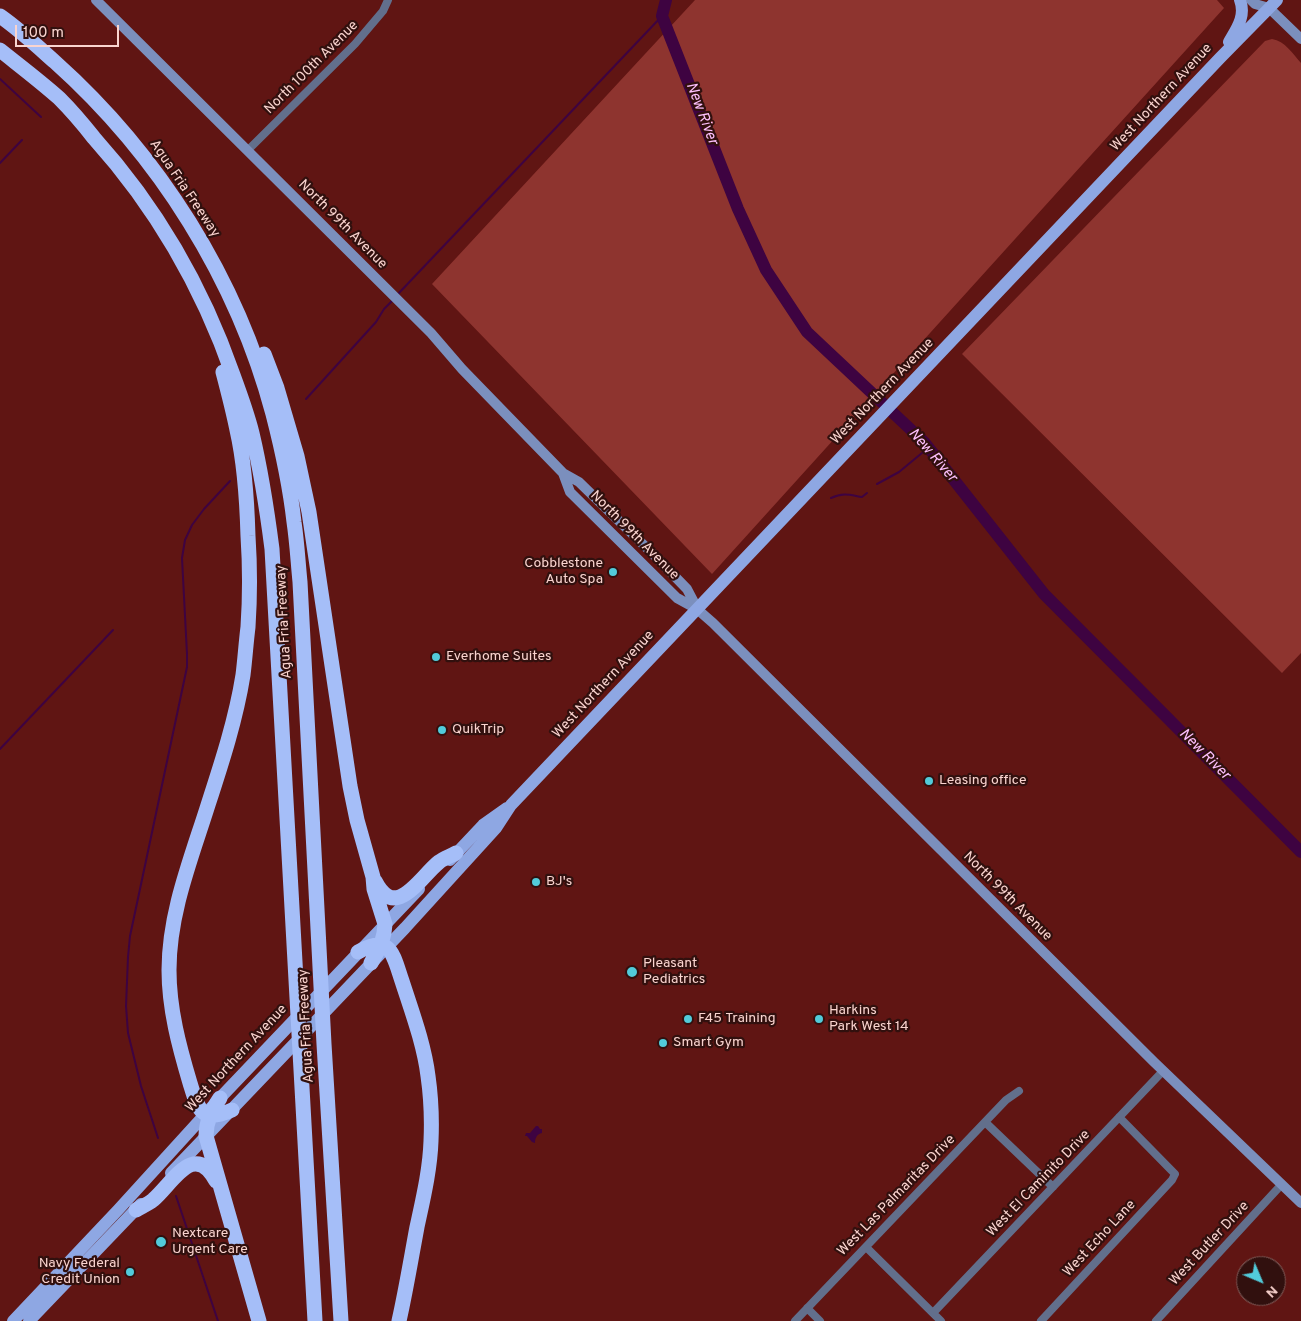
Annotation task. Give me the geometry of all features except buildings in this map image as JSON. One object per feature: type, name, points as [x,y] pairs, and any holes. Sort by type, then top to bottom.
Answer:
[{"type":"highway","name":"Agua Fria Freeway","points":[[0,16],[24,34],[73,77],[110,116],[138,148],[182,209],[209,253],[228,292],[255,357],[273,414],[288,482],[300,582],[324,1044],[341,1321]]},
{"type":"highway","name":"Agua Fria Freeway","points":[[0,50],[60,99],[124,172],[163,229],[196,285],[221,341],[252,431],[272,549],[315,1321]]},
{"type":"highway","points":[[138,148],[165,173],[189,206],[227,268],[250,318],[277,388],[297,456],[309,512],[350,786],[357,820],[373,877],[374,889],[385,924],[384,946],[371,963]]},
{"type":"highway","points":[[196,285],[196,297],[216,350],[238,432],[247,502],[250,565],[248,626],[238,702],[224,756],[185,876],[174,920],[170,944],[169,972],[173,1020],[196,1102],[208,1115],[220,1115],[232,1110]]},
{"type":"highway","points":[[373,877],[385,894],[392,898],[400,898],[408,893],[440,861],[456,853]]},
{"type":"highway","points":[[358,952],[371,945],[384,946],[391,951],[423,1052],[428,1074],[431,1142],[427,1175],[399,1321]]},
{"type":"highway","points":[[220,1098],[208,1115],[206,1136],[259,1321]]},
{"type":"highway","points":[[136,1210],[151,1202],[185,1168],[196,1164],[205,1166],[210,1171],[221,1190]]},
{"type":"main road","name":"North 99th Avenue","points":[[96,0],[431,333],[468,375],[563,473],[579,482],[655,556],[687,589],[697,609],[1163,1071],[1301,1203]]},
{"type":"main road","points":[[1220,58],[1242,18],[1240,0]]},
{"type":"main road","points":[[1250,0],[1255,4],[1271,3],[1301,39]]},
{"type":"main road","name":"West Northern Avenue","points":[[384,946],[496,828],[511,805],[1271,3]]},
{"type":"main road","name":"West Northern Avenue","points":[[220,1098],[358,952],[482,825],[511,805]]},
{"type":"main road","points":[[29,1321],[371,963]]},
{"type":"main road","name":"West Northern Avenue","points":[[13,1321],[208,1115]]},
{"type":"main road","points":[[46,1303],[44,1300],[46,1294],[64,1274],[71,1260]]},
{"type":"street","name":"North 100th Avenue","points":[[248,150],[365,33],[383,11],[388,0]]},
{"type":"street","name":"West El Caminito Drive","points":[[933,1313],[1163,1071]]},
{"type":"street","name":"West Las Palmaritas Drive","points":[[795,1321],[1006,1100],[1019,1091]]},
{"type":"street","name":"West Echo Lane","points":[[1041,1321],[1172,1180],[1175,1174],[1119,1117]]},
{"type":"street","points":[[985,1122],[1053,1187]]},
{"type":"street","name":"West Butler Drive","points":[[1156,1321],[1282,1184]]},
{"type":"street","points":[[866,1247],[940,1321]]},
{"type":"street","points":[[807,1308],[820,1321]]},
{"type":"shaded area","points":[[695,0],[1217,0],[1224,8],[712,574],[432,284]]},
{"type":"shaded area","points":[[1272,39],[1285,45],[1301,63],[1301,653],[1282,673],[962,354],[1265,41]]},
{"type":"shaded area","points":[[536,1126],[542,1129],[542,1133],[537,1136],[535,1143],[525,1136],[526,1133],[530,1133]]},
{"type":"waterway","name":"New River","points":[[666,0],[662,16],[738,209],[766,270],[807,332],[924,442],[1044,594],[1301,852]]},
{"type":"waterway","points":[[398,294],[662,16]]},
{"type":"waterway","points":[[0,79],[41,117]]},
{"type":"waterway","points":[[0,163],[22,140]]},
{"type":"waterway","points":[[306,399],[376,322],[384,309],[393,300]]},
{"type":"waterway","points":[[877,484],[899,472],[928,448]]},
{"type":"waterway","points":[[158,1138],[141,1086],[128,1033],[126,1006],[130,936],[187,667],[182,558],[185,540],[192,525],[204,509],[230,481]]},
{"type":"waterway","points":[[831,498],[843,495],[862,497],[867,493]]},
{"type":"waterway","points":[[0,749],[113,630]]},
{"type":"waterway","points":[[176,1196],[218,1321]]},
{"type":"place","name":"Cobblestone Auto Spa","points":[[613,572]]},
{"type":"place","name":"Everhome Suites","points":[[436,657]]},
{"type":"place","name":"QuikTrip","points":[[442,730]]},
{"type":"place","name":"Leasing office","points":[[929,781]]},
{"type":"place","name":"BJ's","points":[[536,882]]},
{"type":"place","name":"Pleasant Pediatrics","points":[[632,972]]},
{"type":"place","name":"F45 Training","points":[[688,1019]]},
{"type":"place","name":"Harkins Park West 14","points":[[819,1019]]},
{"type":"place","name":"Smart Gym","points":[[663,1043]]},
{"type":"place","name":"Nextcare Urgent Care","points":[[161,1242]]},
{"type":"place","name":"Navy Federal Credit Union","points":[[130,1272]]}]
